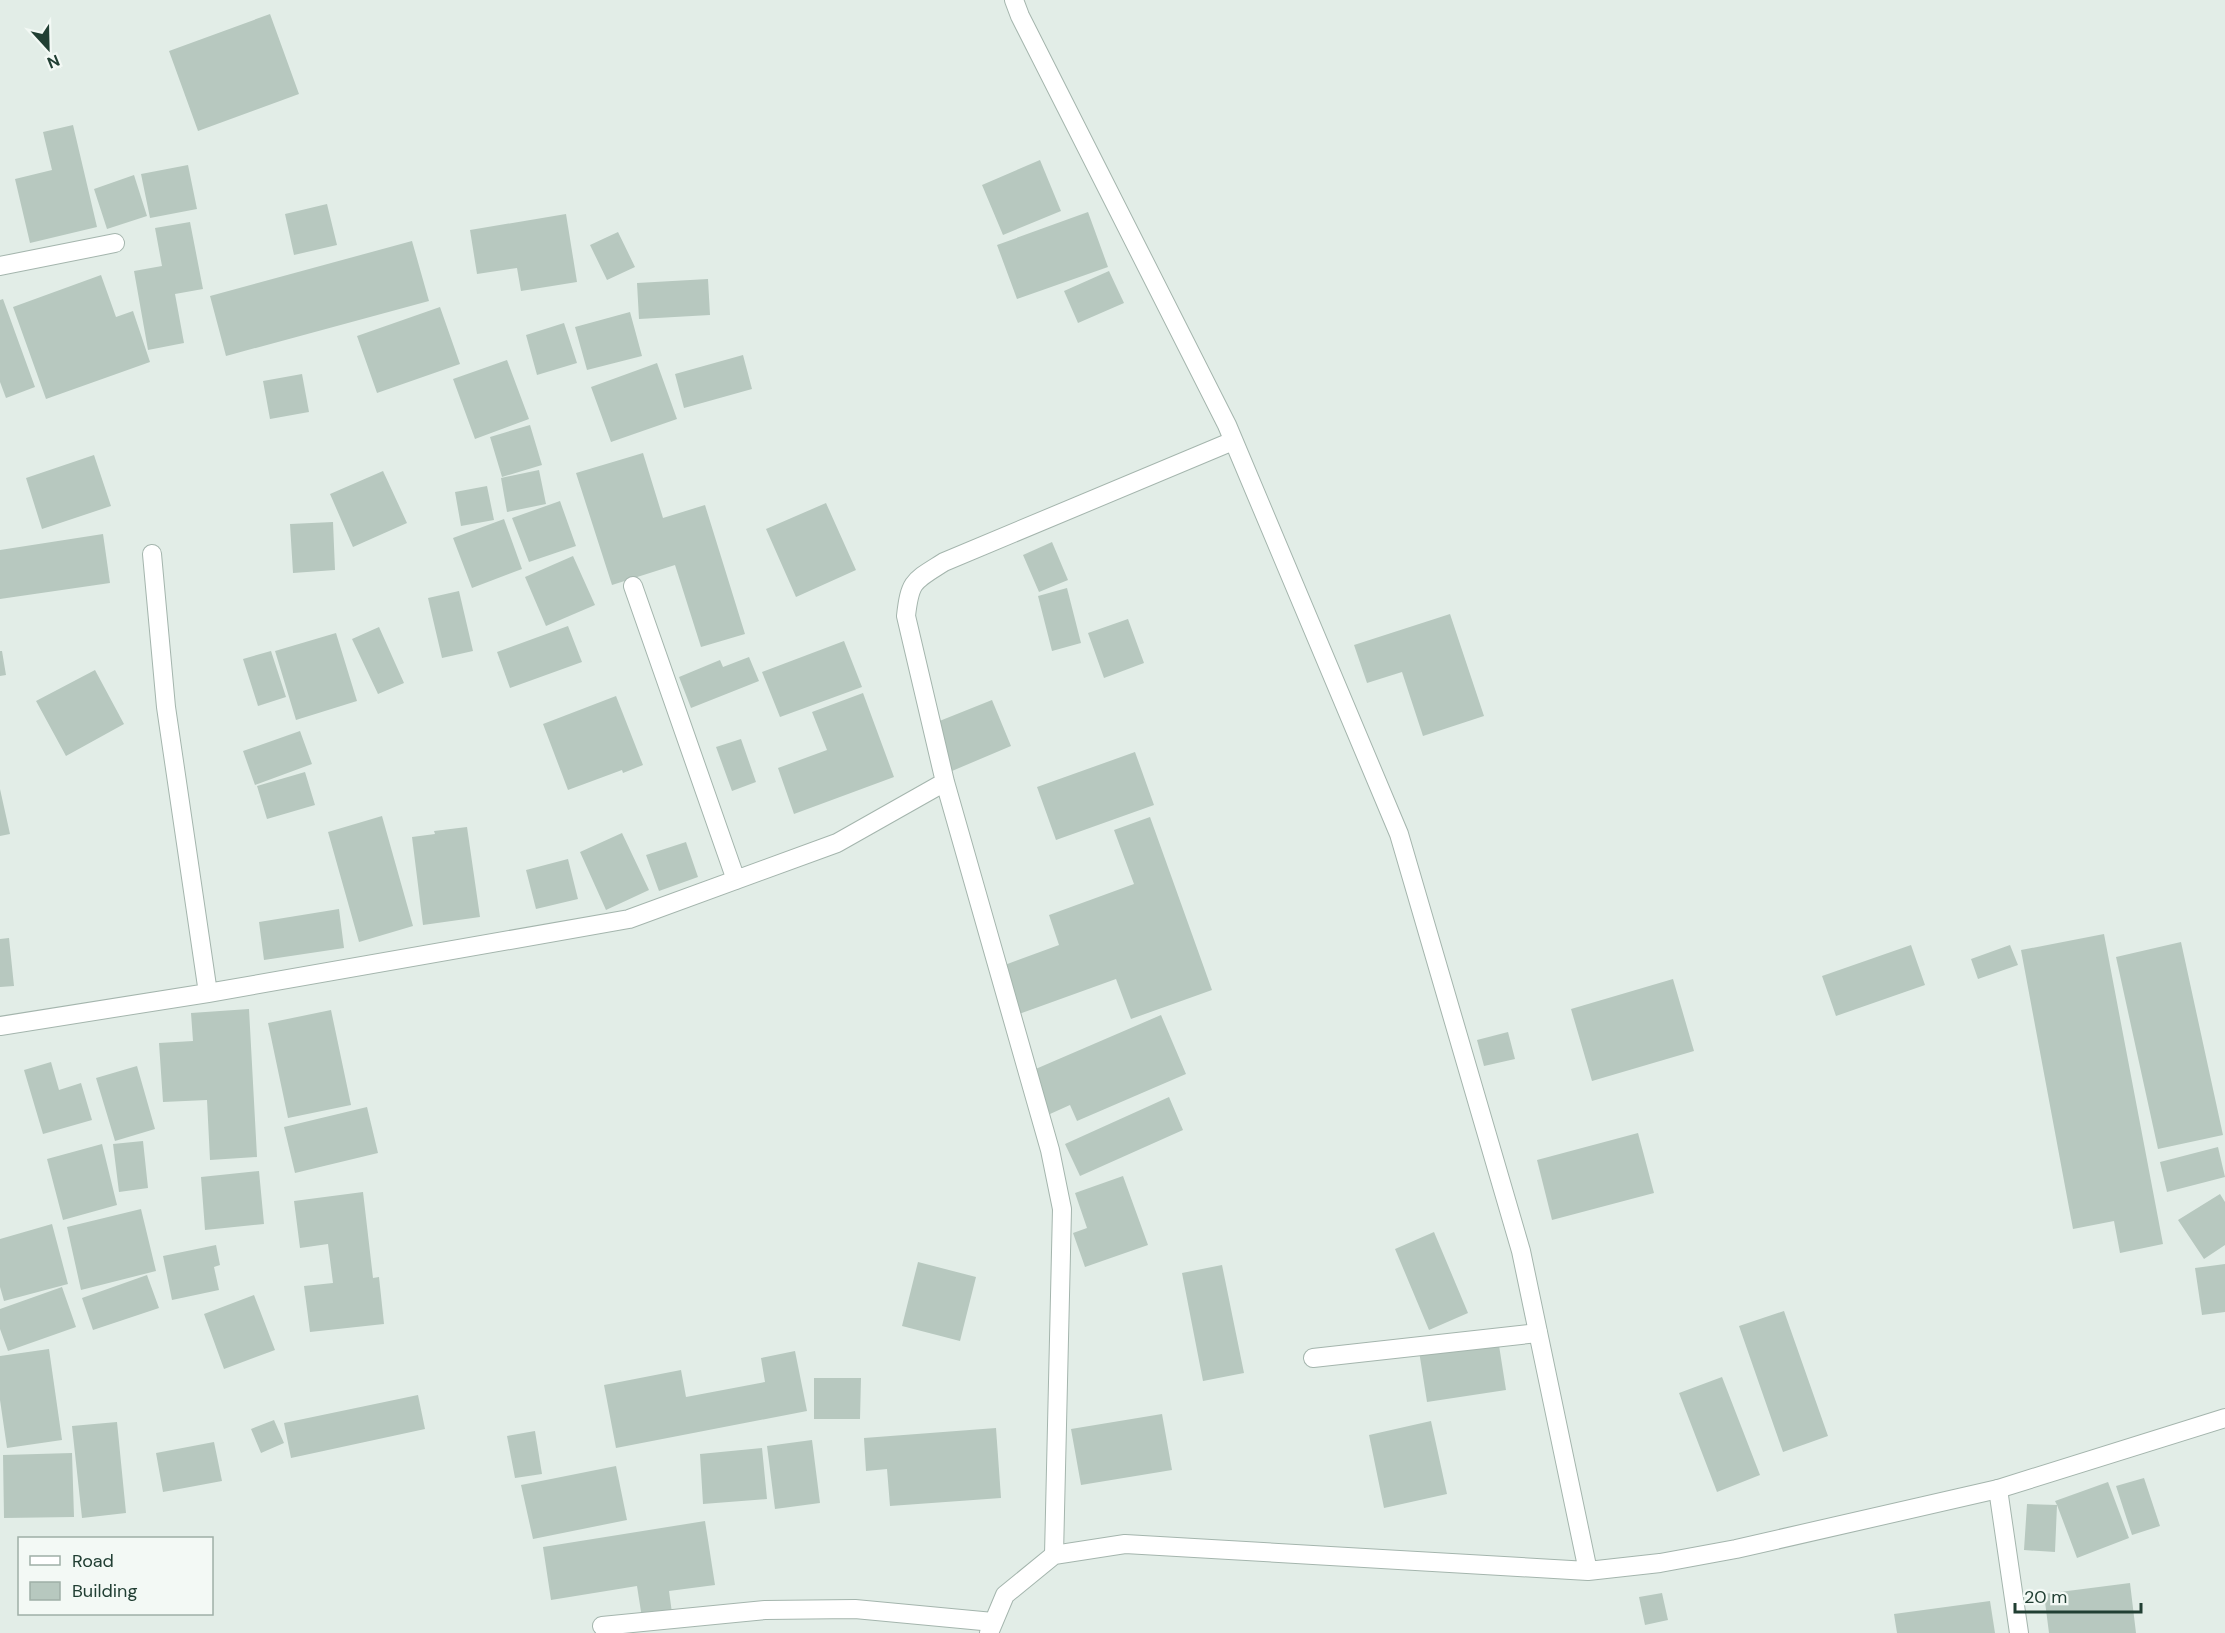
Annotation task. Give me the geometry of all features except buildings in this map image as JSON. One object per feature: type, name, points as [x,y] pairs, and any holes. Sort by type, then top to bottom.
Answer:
[{"type":"street","points":[[1014,0],[1233,441],[1399,834],[1521,1251],[1588,1571]]},
{"type":"street","points":[[0,266],[115,243]]},
{"type":"street","points":[[1054,1555],[1062,1209],[1050,1150],[945,782],[906,616],[909,591],[918,578],[944,561],[1233,441]]},
{"type":"street","points":[[152,554],[166,707],[208,993]]},
{"type":"street","points":[[633,586],[735,880]]},
{"type":"street","points":[[0,1026],[208,993],[629,919],[837,843],[945,782]]},
{"type":"street","points":[[1313,1358],[1538,1333]]},
{"type":"street","points":[[602,1626],[765,1610],[855,1609],[991,1628],[1005,1595],[1054,1555],[1125,1544],[1588,1571],[1660,1563],[1736,1549],[1998,1489],[2225,1418]]},
{"type":"street","points":[[1998,1489],[2019,1633]]}]
